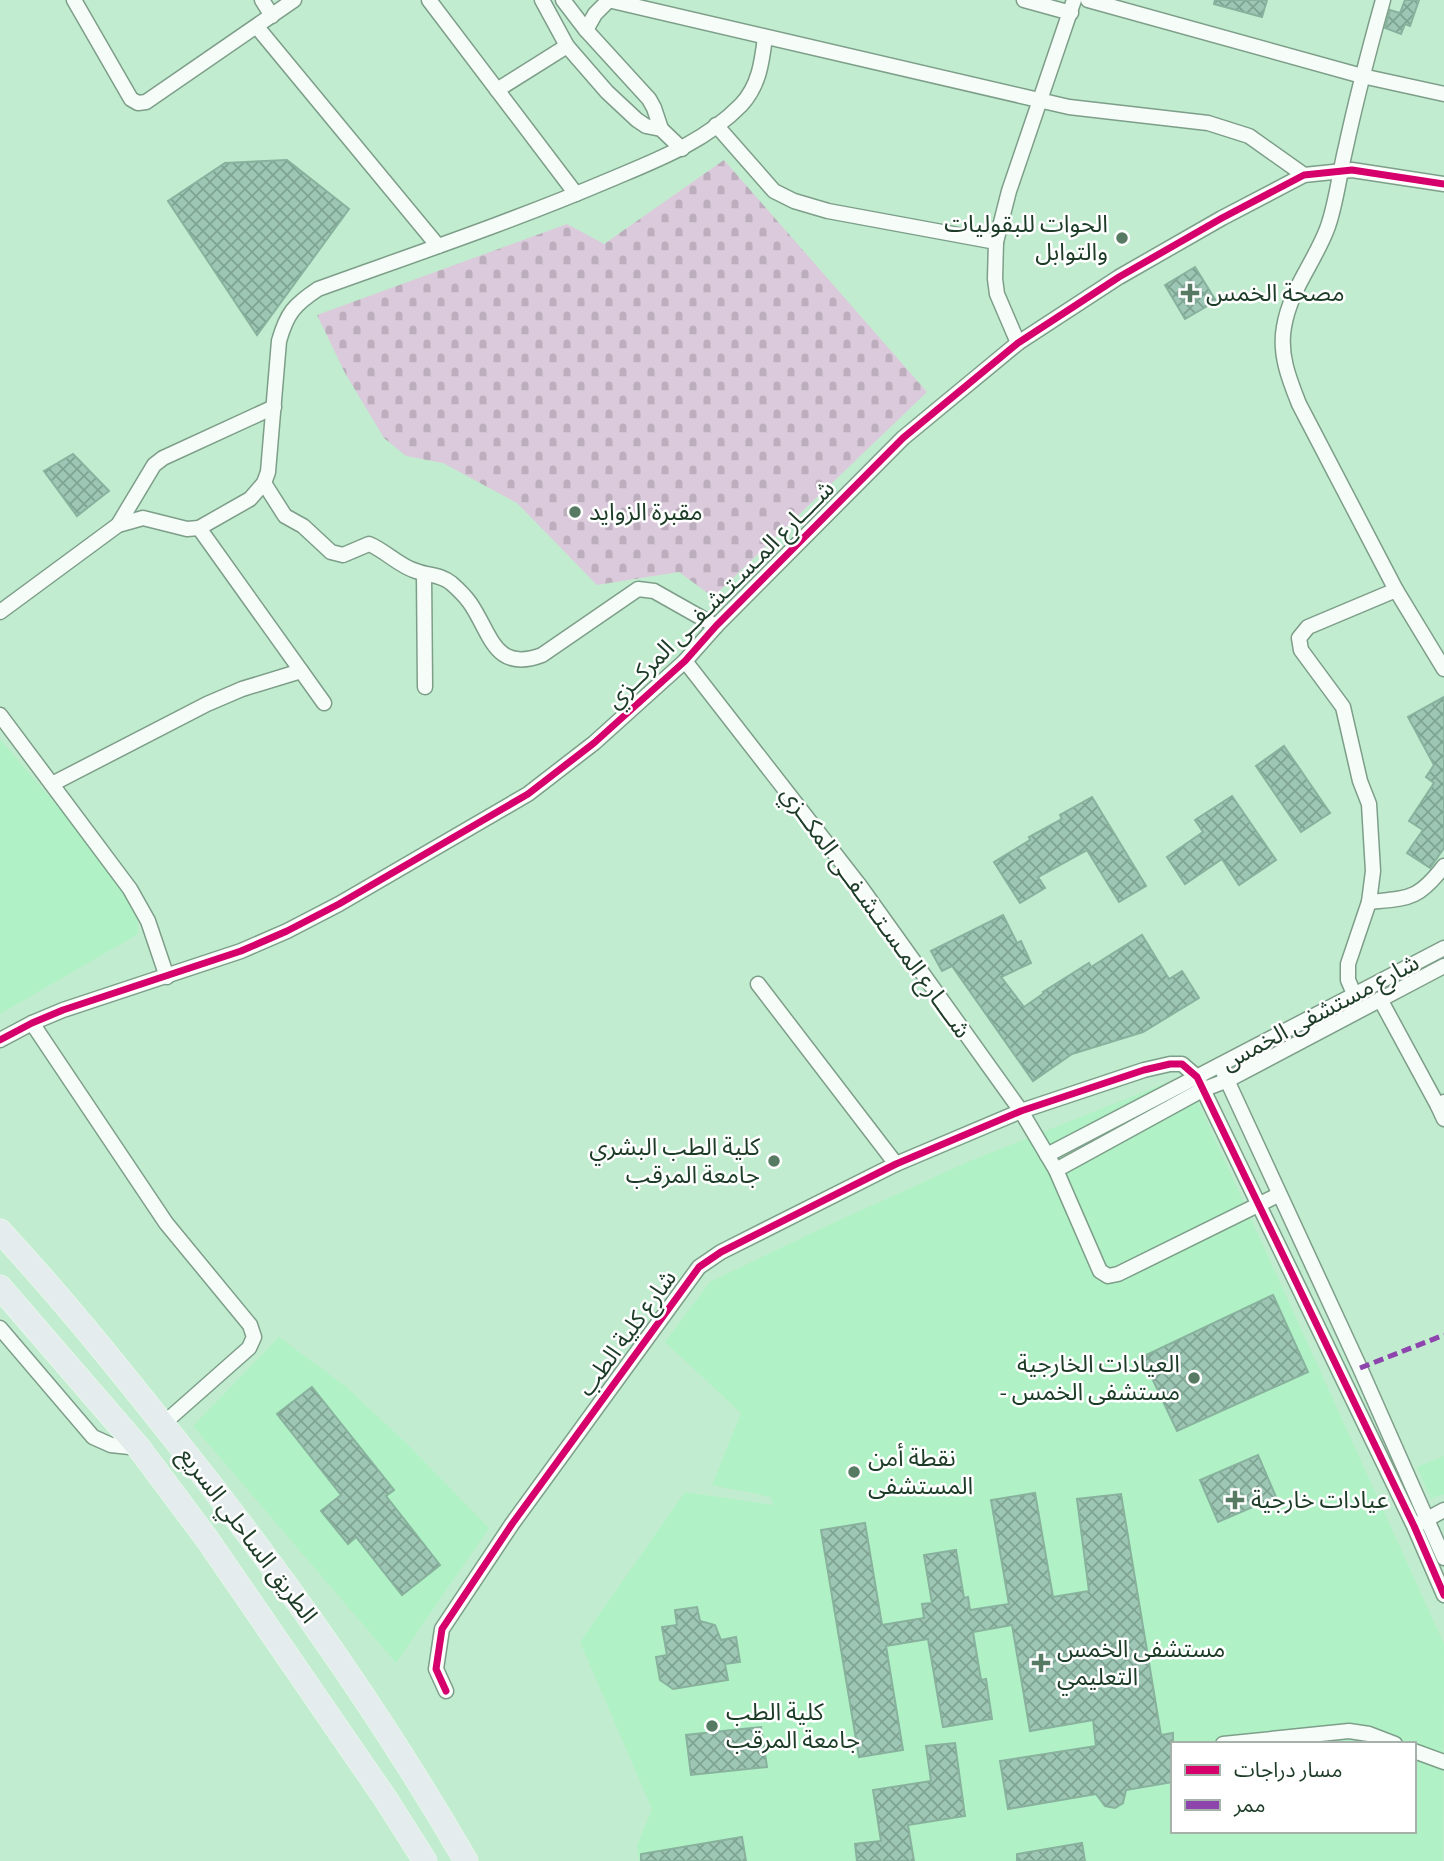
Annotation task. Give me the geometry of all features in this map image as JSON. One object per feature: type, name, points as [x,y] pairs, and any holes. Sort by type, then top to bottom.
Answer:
[{"type":"highway","name":"الطريق الساحلي السريع","points":[[0,1231],[73,1311],[239,1520],[322,1633],[466,1861]]},
{"type":"highway","name":"الطريق الساحلي السريع","points":[[0,1287],[139,1448],[269,1627],[425,1861]]},
{"type":"street","points":[[74,0],[131,99],[138,103],[146,102],[293,0]]},
{"type":"street","points":[[262,0],[272,16]]},
{"type":"street","points":[[429,0],[576,194]]},
{"type":"street","points":[[542,0],[566,46],[607,92],[636,120],[646,126],[660,129],[682,149]]},
{"type":"street","points":[[563,0],[586,30],[649,99],[660,129]]},
{"type":"street","points":[[586,30],[595,14],[609,0],[1040,101],[1105,113],[1208,123],[1249,136],[1304,175]]},
{"type":"street","points":[[1018,343],[997,294],[996,242],[1005,204],[1073,7],[1024,0]]},
{"type":"street","points":[[1088,0],[1362,76],[1444,94]]},
{"type":"street","points":[[1383,0],[1362,76],[1327,229],[1300,279],[1288,309],[1283,328],[1282,350],[1288,377],[1299,404],[1395,590],[1444,669]]},
{"type":"street","points":[[257,27],[438,246]]},
{"type":"street","points":[[0,612],[118,525],[143,518],[187,529],[199,528],[250,499],[264,483],[268,472],[279,341],[284,323],[292,309],[318,289],[576,194],[682,149],[741,105],[759,72],[765,37]]},
{"type":"street","points":[[498,90],[566,46]]},
{"type":"street","points":[[716,125],[775,191],[794,201],[828,211],[996,242]]},
{"type":"street","name":"شــــارع المـسـتـشـفــى المركــزي","points":[[0,1040],[32,1023],[91,1000],[242,951],[287,931],[339,904],[528,794],[594,743],[685,661],[716,626],[904,438],[1018,343],[1119,276],[1304,175],[1340,170],[1444,184]]},
{"type":"street","points":[[118,525],[147,474],[163,458],[274,407]]},
{"type":"street","points":[[264,483],[285,516],[303,526],[331,552],[343,555],[369,544],[380,548],[405,567],[440,576],[464,596],[491,642],[502,655],[514,660],[529,660],[542,655],[638,589],[654,591],[716,626]]},
{"type":"street","points":[[199,528],[324,703]]},
{"type":"street","points":[[424,573],[425,687]]},
{"type":"street","points":[[1355,996],[1349,980],[1348,964],[1369,902],[1373,870],[1368,804],[1360,781],[1346,717],[1338,698],[1301,650],[1298,638],[1308,627],[1395,590]]},
{"type":"street","name":"شــــارع المـسـتـشـفــى المكــزي","points":[[685,661],[860,887],[1021,1111],[1056,1170],[1097,1268],[1108,1276],[1118,1274],[1258,1205]]},
{"type":"street","points":[[52,784],[208,704],[242,689],[301,671]]},
{"type":"street","points":[[0,715],[130,889],[148,922],[167,977]]},
{"type":"street","points":[[1369,902],[1414,896],[1431,883],[1444,866]]},
{"type":"street","name":"شارع مستشفى الخمس","points":[[1056,1170],[1199,1083],[1220,1065],[1444,947]]},
{"type":"street","name":"شارع مستشفى الخمس","points":[[1047,1155],[1199,1083],[1228,1080],[1444,966]]},
{"type":"street","points":[[758,984],[896,1164]]},
{"type":"street","points":[[1380,999],[1442,1109]]},
{"type":"street","points":[[32,1023],[166,1223],[250,1325],[254,1337],[249,1349],[163,1424]]},
{"type":"street","name":"شارع كلية الطب","points":[[446,1691],[436,1669],[442,1629],[513,1524],[699,1268],[721,1252],[896,1164],[1021,1111],[1170,1064],[1182,1064],[1199,1083]]},
{"type":"street","points":[[1220,1065],[1360,1368],[1420,1523],[1444,1595]]},
{"type":"street","points":[[1199,1083],[1420,1523],[1444,1558]]},
{"type":"street","points":[[1258,1205],[1278,1195]]},
{"type":"street","points":[[0,1328],[93,1437],[111,1445],[139,1448]]},
{"type":"street","points":[[1420,1523],[1444,1510]]},
{"type":"street","points":[[1242,1742],[1349,1731],[1369,1734],[1390,1742]]},
{"type":"street","points":[[1416,1752],[1444,1762]]},
{"type":"shaded area","points":[[0,739],[137,900],[138,934],[0,1014]]},
{"type":"shaded area","points":[[1186,1075],[1444,1644],[1443,1861],[639,1861],[637,1846],[652,1809],[580,1642],[685,1492],[773,1505],[771,1497],[712,1485],[741,1413],[665,1342],[710,1282],[970,1161]]},
{"type":"shaded area","points":[[279,1337],[345,1386],[405,1442],[489,1528],[396,1663],[193,1426]]},
{"type":"shaded area","points":[[1444,1456],[1444,1494],[1431,1499],[1417,1467]]},
{"type":"green space","points":[[724,160],[927,392],[713,597],[679,572],[597,585],[517,503],[443,463],[406,456],[384,438],[345,373],[317,315],[567,224],[604,244]]},
{"type":"building","points":[[1215,0],[1267,0],[1262,17],[1214,4]]},
{"type":"building","points":[[1405,0],[1419,0],[1410,26],[1405,24],[1401,34],[1385,28],[1390,10],[1400,13]]},
{"type":"building","points":[[287,160],[349,209],[257,335],[168,201],[225,163]]},
{"type":"building","name":"مصحة الخمس","points":[[1195,267],[1216,301],[1185,319],[1165,285]]},
{"type":"building","points":[[73,454],[109,491],[77,516],[44,471]]},
{"type":"building","points":[[1444,697],[1444,848],[1430,868],[1407,853],[1423,830],[1409,821],[1434,783],[1426,777],[1434,765],[1408,717]]},
{"type":"building","points":[[1284,746],[1330,813],[1301,832],[1256,766]]},
{"type":"building","points":[[1232,796],[1276,860],[1239,885],[1222,859],[1185,884],[1167,857],[1203,832],[1195,820]]},
{"type":"building","points":[[1092,797],[1146,886],[1119,902],[1087,850],[1038,877],[1045,888],[1020,903],[994,862],[1030,840],[1029,837],[1062,819],[1060,815]]},
{"type":"building","points":[[1003,915],[1017,943],[1021,941],[1031,963],[1001,977],[1024,1007],[1089,963],[1091,967],[1142,935],[1169,979],[1182,971],[1199,998],[1143,1032],[1072,1054],[1033,1081],[952,966],[942,971],[931,951]]},
{"type":"building","points":[[1273,1295],[1308,1372],[1177,1431],[1142,1357]]},
{"type":"building","points":[[312,1387],[394,1490],[386,1496],[440,1565],[402,1595],[356,1537],[348,1544],[321,1511],[341,1495],[277,1414]]},
{"type":"building","points":[[1258,1455],[1276,1497],[1218,1522],[1200,1480]]},
{"type":"building","name":"مستشفى الخمس التعليمي","points":[[1035,1493],[1053,1597],[1089,1591],[1077,1499],[1121,1494],[1161,1735],[1173,1733],[1171,1782],[1126,1790],[1123,1803],[1115,1808],[1105,1806],[1096,1794],[1008,1809],[1000,1761],[1096,1746],[1093,1720],[1030,1731],[1012,1625],[973,1632],[981,1680],[986,1679],[992,1719],[943,1727],[928,1639],[886,1646],[903,1750],[859,1757],[821,1530],[865,1523],[882,1625],[924,1618],[922,1604],[932,1603],[924,1555],[956,1550],[964,1598],[968,1597],[970,1610],[1009,1604],[991,1500]]},
{"type":"building","points":[[697,1607],[700,1621],[715,1625],[721,1640],[736,1637],[740,1662],[725,1664],[728,1680],[673,1689],[660,1680],[656,1657],[667,1655],[662,1627],[677,1625],[675,1610]]},
{"type":"building","points":[[761,1727],[767,1767],[691,1775],[686,1735]]},
{"type":"building","points":[[955,1743],[965,1816],[908,1825],[914,1861],[857,1861],[855,1844],[881,1841],[873,1790],[931,1781],[926,1746]]},
{"type":"building","points":[[742,1837],[746,1861],[641,1861],[641,1854]]},
{"type":"building","points":[[1082,1843],[1085,1861],[1017,1861],[1017,1854]]},
{"type":"marked path","points":[[1360,1368],[1444,1335]]},
{"type":"cycle path","points":[[0,1040],[63,1010],[241,951],[287,931],[339,904],[528,794],[594,743],[685,661],[716,626],[903,438],[1018,343],[1119,277],[1304,175],[1352,170],[1444,184]]},
{"type":"cycle path","points":[[446,1691],[436,1669],[442,1629],[512,1524],[699,1267],[721,1252],[896,1164],[1021,1111],[1170,1064],[1182,1064],[1197,1077],[1414,1526],[1444,1595]]},
{"type":"place","name":"الحوات للبقوليات والتوابل","points":[[1122,238]]},
{"type":"place","name":"مصحة الخمس","points":[[1190,293]]},
{"type":"place","name":"مقبرة الزوايد","points":[[575,512]]},
{"type":"place","name":"كلية الطب البشري جامعة المرقب","points":[[774,1161]]},
{"type":"place","name":"العيادات الخارجية - مستشفى الخمس","points":[[1194,1378]]},
{"type":"place","name":"نقطة أمن المستشفى","points":[[854,1472]]},
{"type":"place","name":"عيادات خارجية","points":[[1235,1500]]},
{"type":"place","name":"مستشفى الخمس التعليمي","points":[[1041,1663]]},
{"type":"place","name":"كلية الطب جامعة المرقب","points":[[712,1726]]}]
